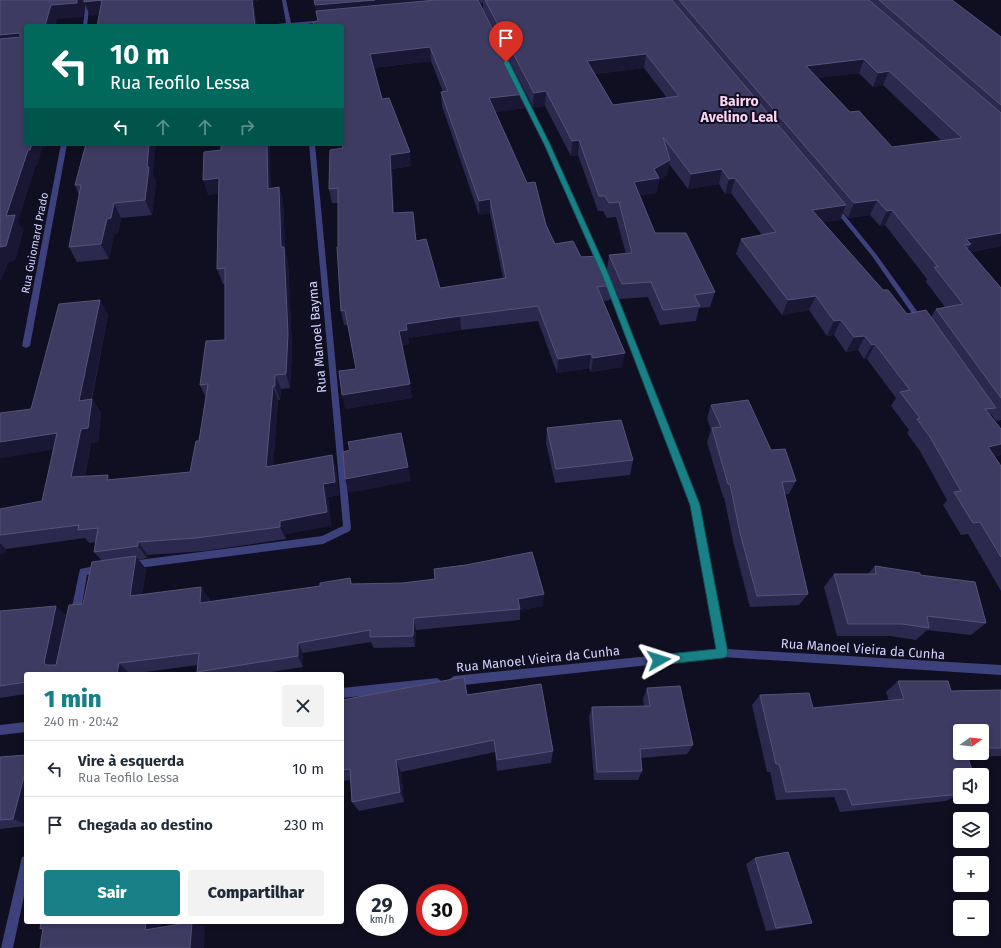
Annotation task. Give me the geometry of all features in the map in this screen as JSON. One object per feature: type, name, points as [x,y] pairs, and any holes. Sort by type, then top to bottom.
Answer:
[{"type":"street","points":[[85,24],[88,0]]},
{"type":"street","points":[[284,0],[289,24]]},
{"type":"street","points":[[299,24],[328,21]]},
{"type":"street","points":[[516,83],[547,144],[605,275],[695,505],[723,653]]},
{"type":"street","name":"Rua Guiomard Prado","points":[[26,346],[64,146]]},
{"type":"street","name":"Rua Manoel Bayma","points":[[121,566],[323,540],[347,528],[312,146]]},
{"type":"street","points":[[829,200],[874,255],[924,326]]},
{"type":"street","points":[[73,623],[83,572],[106,568]]},
{"type":"street","name":"Rua Manoel Vieira da Cunha","points":[[344,693],[723,653],[1001,670]]},
{"type":"street","points":[[0,730],[24,727]]},
{"type":"street","points":[[7,948],[24,869]]},
{"type":"building","points":[[0,0],[77,0],[77,3],[51,5],[46,24],[24,24],[24,146],[31,146],[30,150],[28,150],[6,216],[15,215],[6,246],[0,247],[0,39],[21,37],[19,33],[0,35]]},
{"type":"building","points":[[84,0],[102,0],[84,2]]},
{"type":"building","points":[[102,0],[252,0],[255,24],[97,24]]},
{"type":"building","points":[[314,0],[375,0],[315,5]]},
{"type":"building","points":[[436,0],[478,0],[525,94],[489,98],[527,183],[535,182],[546,225],[555,244],[573,241],[581,257],[600,256],[612,285],[597,287],[625,353],[593,358],[591,354],[558,359],[538,306],[406,324],[407,330],[399,331],[410,384],[342,395],[339,371],[356,369],[345,310],[341,311],[337,247],[338,188],[329,189],[330,150],[343,148],[342,146],[344,146],[344,24],[314,24],[313,22],[318,21],[316,11]],"holes":[[[430,47],[448,91],[441,92],[479,201],[490,199],[506,278],[440,288],[426,239],[416,241],[413,212],[393,213],[390,155],[410,152],[389,98],[382,99],[370,54]]]},
{"type":"building","points":[[485,0],[672,0],[846,205],[812,210],[883,290],[888,290],[907,314],[926,310],[996,408],[985,409],[1001,429],[1001,444],[988,447],[1001,466],[1001,557],[980,522],[973,523],[954,492],[961,491],[930,437],[917,419],[920,418],[900,392],[910,390],[875,344],[872,345],[865,336],[854,337],[841,320],[834,321],[816,296],[788,300],[741,239],[776,232],[735,178],[729,179],[722,169],[691,174],[663,137],[670,160],[654,169],[659,178],[634,182],[655,233],[686,233],[715,292],[694,295],[700,306],[663,310],[651,282],[622,284],[609,255],[632,253],[619,202],[609,203],[605,196],[599,196],[579,140],[572,141],[546,91],[534,93]],"holes":[[[646,54],[679,96],[613,105],[587,61]]]},
{"type":"building","points":[[679,0],[869,0],[1001,113],[1001,233],[966,239],[971,244],[964,245],[1001,288],[1001,398],[936,309],[963,304],[934,267],[938,267],[892,210],[887,211],[877,200],[854,203]],"holes":[[[864,59],[878,73],[889,71],[962,138],[892,147],[859,111],[850,112],[806,66]]]},
{"type":"building","points":[[879,0],[952,0],[1001,37],[1001,105]]},
{"type":"building","points":[[85,146],[149,146],[147,167],[149,167],[145,200],[114,203],[111,218],[107,219],[101,244],[69,247],[81,185],[75,185]]},
{"type":"building","points":[[221,146],[267,146],[268,189],[279,187],[281,247],[284,247],[288,334],[286,374],[275,375],[275,386],[273,386],[266,467],[332,455],[335,482],[323,484],[327,512],[280,521],[280,527],[196,538],[138,542],[138,546],[94,552],[98,528],[78,530],[79,525],[0,535],[0,509],[42,501],[57,433],[0,442],[0,413],[31,409],[59,304],[100,300],[79,401],[92,399],[88,428],[81,429],[71,477],[108,475],[107,480],[190,472],[196,441],[199,441],[208,384],[200,385],[206,341],[225,340],[225,268],[217,269],[219,178],[203,180],[204,152],[221,150]]},
{"type":"building","points":[[748,400],[771,450],[785,449],[796,481],[782,482],[808,594],[757,596],[740,533],[730,484],[728,484],[712,428],[721,427],[711,405]]},
{"type":"building","points":[[621,420],[633,460],[556,469],[547,428]]},
{"type":"building","points":[[401,433],[408,467],[345,479],[343,452],[350,450],[348,442]]},
{"type":"building","points":[[532,552],[544,594],[518,599],[520,609],[414,618],[413,636],[370,637],[370,630],[298,643],[298,656],[197,672],[199,653],[119,663],[117,672],[24,672],[24,682],[0,686],[0,611],[56,606],[44,663],[46,665],[56,665],[69,605],[83,604],[92,562],[136,556],[130,596],[201,587],[200,603],[320,586],[320,583],[350,578],[351,584],[403,583],[435,579],[434,569],[466,565]]},
{"type":"building","points":[[875,566],[920,573],[920,575],[975,582],[986,623],[927,616],[929,628],[902,624],[848,624],[834,574],[876,574]]},
{"type":"building","points":[[464,677],[467,695],[541,684],[553,751],[497,760],[494,740],[396,760],[400,792],[352,802],[350,769],[344,770],[344,700]]},
{"type":"building","points":[[898,681],[948,681],[951,691],[1001,690],[1001,748],[989,748],[989,724],[953,724],[953,760],[969,760],[971,768],[953,768],[953,795],[852,805],[846,789],[786,792],[779,764],[776,764],[760,695],[809,693],[813,708],[904,699]]},
{"type":"building","points":[[680,686],[693,745],[640,749],[642,771],[597,772],[592,707],[650,706],[647,688]]},
{"type":"building","points":[[24,755],[24,777],[13,819],[0,820],[0,757]]},
{"type":"building","points":[[788,852],[812,923],[776,928],[755,858]]},
{"type":"building","points":[[41,924],[146,924],[145,930],[180,924],[192,924],[190,948],[40,948],[43,928],[40,929]]},
{"type":"district","name":"Bairro Avelino Leal","points":[[739,110]]},
{"type":"route","points":[[506,62],[547,144],[605,275],[695,505],[723,653],[659,660]]}]
